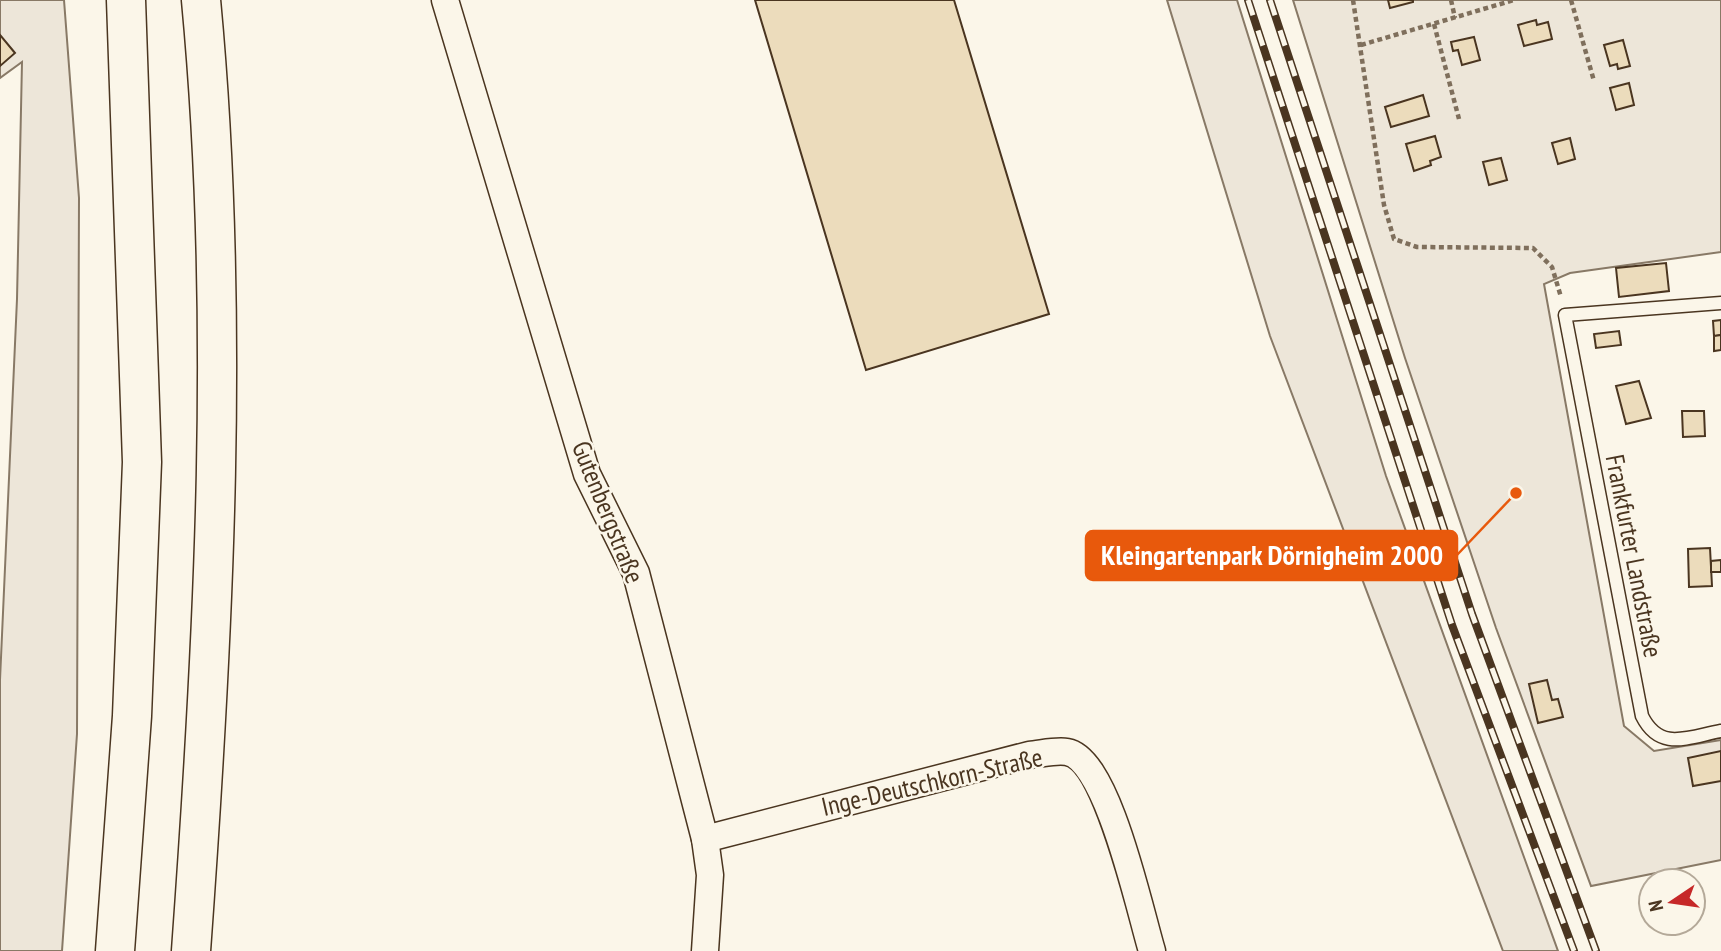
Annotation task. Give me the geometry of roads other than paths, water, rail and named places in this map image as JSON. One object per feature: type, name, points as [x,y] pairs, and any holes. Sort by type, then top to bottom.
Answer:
[{"type":"highway","points":[[115,951],[132,716],[142,462],[126,0]]},
{"type":"highway","points":[[191,951],[209,700],[217,437],[210,94],[201,0]]},
{"type":"street","name":"Gutenbergstraße","points":[[445,0],[587,474],[636,573],[705,839],[710,875],[705,951]]},
{"type":"street","name":"Inge-Deutschkorn-Straße","points":[[705,839],[1029,755],[1069,752],[1090,768],[1105,795],[1152,951]]},
{"type":"lane","name":"Frankfurter Landstraße","points":[[1721,303],[1565,315],[1642,716],[1650,732],[1661,738],[1673,739],[1721,731]]},
{"type":"railway","points":[[1248,0],[1452,625],[1574,951]]},
{"type":"railway","points":[[1270,0],[1472,614],[1596,951]]},
{"type":"place","name":"Kleingartenpark Dörnigheim 2000","points":[[1516,493]]}]
